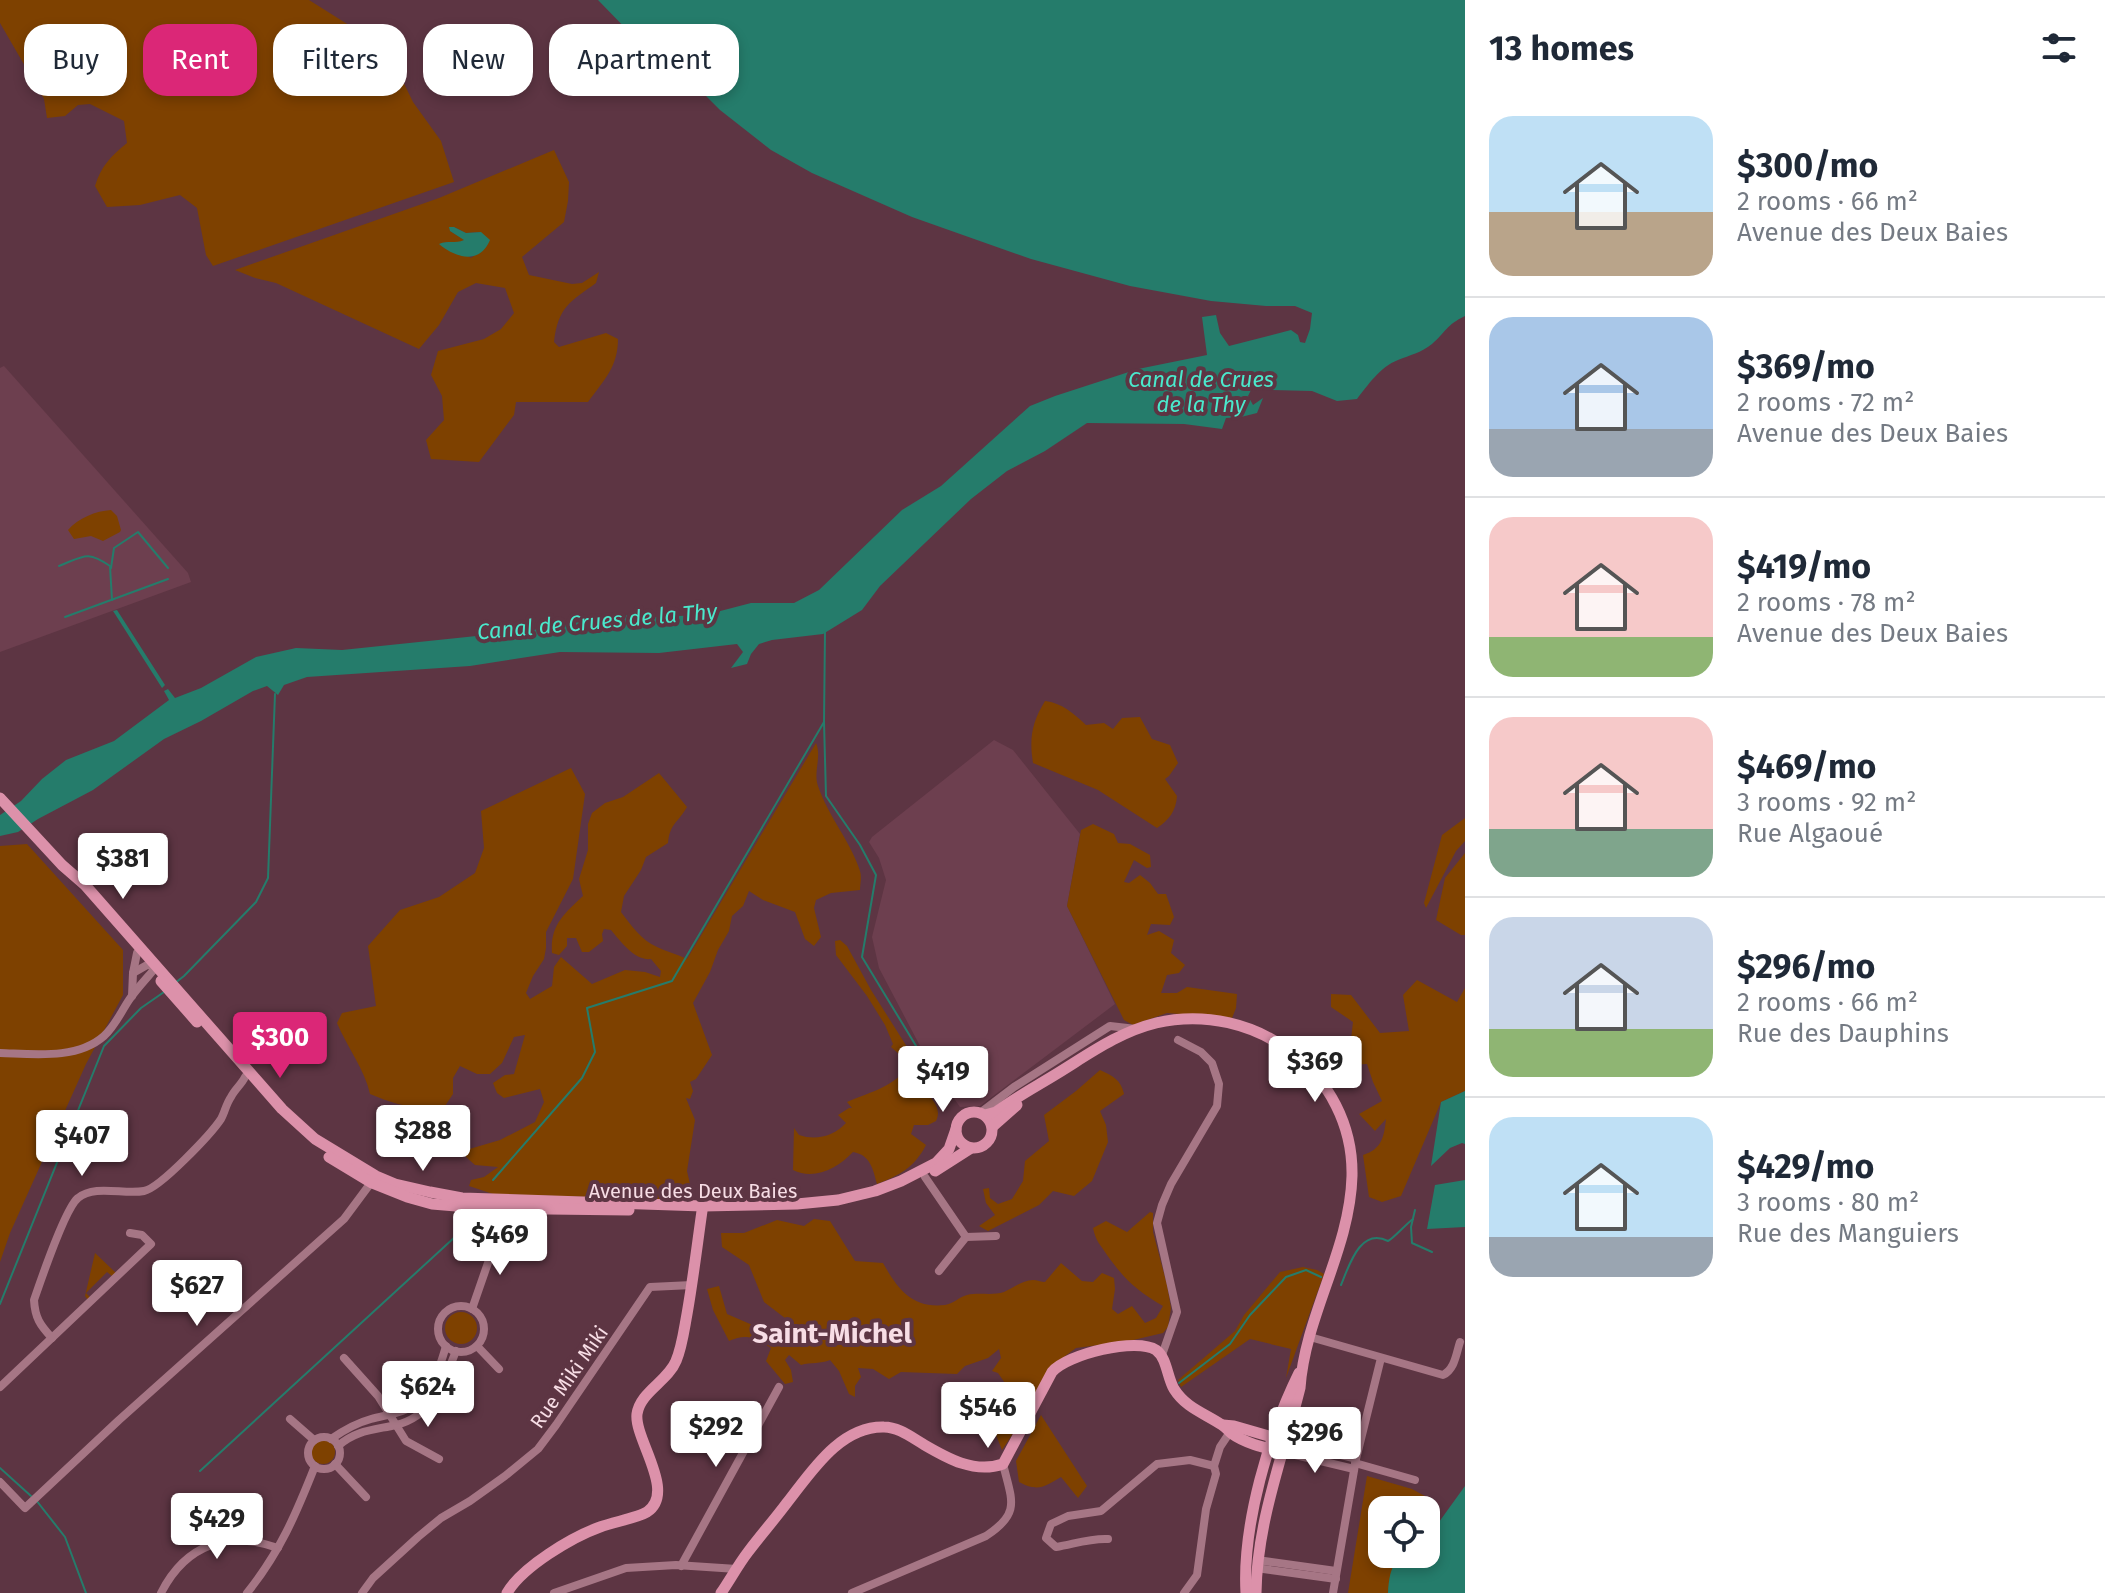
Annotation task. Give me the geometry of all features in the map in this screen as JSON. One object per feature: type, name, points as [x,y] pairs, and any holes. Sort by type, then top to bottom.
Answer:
[{"type":"main road","points":[[3,801],[62,865]]},
{"type":"main road","name":"Avenue des Deux Baies","points":[[62,865],[137,953],[157,971]]},
{"type":"main road","name":"Avenue des Deux Baies","points":[[62,865],[85,885],[270,1105],[315,1147],[407,1197],[432,1204],[477,1208],[703,1208],[838,1200],[875,1191],[936,1163],[949,1149],[957,1124],[964,1115],[996,1112],[1105,1043],[1137,1029],[1154,1023],[1214,1021],[1245,1027],[1276,1040],[1309,1067],[1330,1094],[1349,1141],[1352,1177],[1342,1238],[1310,1337],[1300,1388],[1268,1503],[1257,1564],[1256,1593]]},
{"type":"main road","name":"Avenue des Deux Baies","points":[[176,993],[282,1109],[315,1139],[374,1180],[462,1198],[764,1211],[840,1206],[883,1195],[925,1177],[971,1148],[987,1143],[992,1127],[1030,1093],[1069,1066]]},
{"type":"main road","points":[[982,1114],[992,1127]]},
{"type":"main road","points":[[956,1129],[962,1143],[971,1148]]},
{"type":"main road","points":[[507,1593],[513,1583],[533,1565],[587,1533],[648,1511],[655,1500],[658,1490],[637,1413],[652,1389],[675,1364],[682,1343],[703,1208]]},
{"type":"main road","points":[[721,1593],[745,1555],[823,1458],[845,1439],[860,1432],[887,1427],[973,1467],[1003,1464],[1057,1365],[1098,1350],[1151,1347],[1162,1355],[1169,1379],[1182,1400],[1193,1410],[1226,1428],[1234,1426],[1285,1447]]},
{"type":"main road","name":"Avenue des Deux Baies","points":[[1246,1593],[1246,1555],[1253,1510],[1288,1395],[1302,1369]]},
{"type":"street","points":[[131,997],[137,953]]},
{"type":"street","points":[[133,973],[157,971]]},
{"type":"street","points":[[0,1053],[49,1054],[79,1049],[93,1043],[105,1035],[131,997],[157,971]]},
{"type":"street","points":[[982,1114],[1014,1087],[1110,1026],[1137,1029]]},
{"type":"street","points":[[1162,1355],[1177,1312],[1157,1223],[1171,1184],[1217,1106],[1219,1084],[1212,1063],[1201,1052],[1178,1040]]},
{"type":"street","points":[[52,1338],[38,1323],[34,1300],[74,1201],[91,1192],[148,1191],[163,1180],[214,1128],[245,1077]]},
{"type":"street","points":[[925,1177],[966,1237]]},
{"type":"street","points":[[0,1482],[25,1508],[344,1219],[374,1180]]},
{"type":"street","points":[[472,1309],[497,1229],[497,1214],[509,1203],[549,1204],[558,1200]]},
{"type":"street","points":[[477,1208],[497,1229]]},
{"type":"street","points":[[0,1387],[151,1244],[142,1235],[130,1233]]},
{"type":"street","points":[[939,1271],[966,1237],[996,1236]]},
{"type":"street","name":"Rue Miki Miki","points":[[362,1593],[373,1578],[441,1518],[470,1501],[538,1449],[650,1287],[692,1285]]},
{"type":"street","points":[[450,1309],[472,1309],[482,1320],[484,1334],[477,1346],[471,1350],[456,1351],[446,1346],[438,1326],[450,1309]]},
{"type":"street","points":[[1310,1337],[1443,1375],[1453,1366],[1460,1342]]},
{"type":"street","points":[[334,1442],[346,1428],[415,1404],[441,1366],[446,1346]]},
{"type":"street","points":[[477,1346],[499,1369]]},
{"type":"street","points":[[334,1442],[339,1455],[335,1464],[325,1468],[315,1466],[308,1453],[314,1440],[322,1437],[334,1442],[378,1427],[397,1425],[420,1415],[435,1400],[456,1351]]},
{"type":"street","points":[[344,1358],[378,1396],[400,1435],[439,1459]]},
{"type":"street","points":[[1333,1593],[1355,1464],[1381,1358]]},
{"type":"street","points":[[681,1566],[779,1387]]},
{"type":"street","points":[[290,1419],[314,1440]]},
{"type":"street","points":[[1184,1593],[1198,1571],[1206,1509],[1216,1474],[1214,1466],[1226,1428]]},
{"type":"street","points":[[1285,1447],[1415,1480]]},
{"type":"street","points":[[1108,1539],[1095,1538],[1056,1547],[1046,1538],[1051,1524],[1068,1516],[1101,1511],[1157,1464],[1190,1460],[1214,1466]]},
{"type":"street","points":[[335,1464],[366,1497]]},
{"type":"street","points":[[852,1593],[986,1536],[1001,1526],[1009,1515],[1010,1502],[1003,1464]]},
{"type":"street","points":[[247,1593],[261,1576],[296,1515],[315,1466]]},
{"type":"street","points":[[161,1593],[182,1562],[223,1541],[252,1540],[278,1548]]},
{"type":"street","points":[[1257,1564],[1336,1575]]},
{"type":"street","points":[[554,1593],[626,1568],[681,1566],[737,1569]]},
{"type":"shaded area","points":[[0,0],[309,0],[347,24],[273,24],[273,96],[407,96],[407,90],[441,141],[454,182],[213,266],[206,255],[197,208],[180,195],[140,205],[107,207],[95,186],[107,162],[127,143],[124,121],[90,104],[78,105],[65,116],[47,118],[42,96],[127,96],[127,24],[24,24],[24,64],[0,23]]},
{"type":"shaded area","points":[[554,150],[569,182],[564,222],[522,257],[529,275],[572,284],[582,283],[599,272],[596,283],[562,313],[554,342],[559,347],[606,333],[618,339],[613,365],[588,402],[516,402],[514,415],[479,462],[431,459],[426,440],[444,420],[442,396],[431,375],[438,351],[484,339],[501,329],[514,313],[505,288],[476,283],[458,292],[439,325],[419,349],[276,283],[235,270],[439,198]],"holes":[[[454,227],[466,233],[481,232],[478,253],[471,258],[445,242],[465,240],[450,231]]]},
{"type":"shaded area","points":[[4,366],[188,573],[191,582],[0,652],[0,368]]},
{"type":"shaded area","points":[[111,510],[117,516],[121,530],[103,541],[91,536],[74,539],[68,530],[88,516]]},
{"type":"shaded area","points":[[1045,701],[1062,706],[1086,725],[1104,723],[1113,729],[1122,718],[1140,717],[1152,739],[1170,745],[1178,763],[1165,779],[1177,796],[1173,811],[1165,822],[1157,828],[1098,790],[1033,763],[1033,730]]},
{"type":"shaded area","points":[[994,740],[1013,750],[1080,834],[1067,906],[1115,1004],[980,1106],[960,1107],[930,1065],[879,968],[872,937],[886,880],[879,858],[869,842]]},
{"type":"shaded area","points":[[816,743],[818,786],[856,860],[861,873],[860,890],[831,893],[816,900],[814,908],[821,937],[814,946],[805,939],[795,912],[749,891],[743,906],[732,916],[729,931],[693,1003],[712,1055],[696,1079],[690,1082],[693,1091],[690,1099],[686,1098],[695,1120],[687,1171],[690,1184],[688,1200],[493,1194],[469,1186],[471,1180],[484,1177],[498,1167],[475,1165],[466,1157],[466,1150],[500,1140],[535,1122],[544,1102],[540,1089],[504,1098],[497,1093],[493,1083],[505,1075],[514,1074],[525,1035],[514,1037],[502,1063],[490,1074],[477,1074],[460,1066],[453,1078],[453,1094],[445,1106],[407,1106],[370,1094],[337,1023],[342,1013],[376,1006],[368,946],[400,910],[439,897],[475,873],[484,848],[481,811],[571,768],[585,794],[573,879],[546,932],[544,959],[526,993],[530,999],[552,986],[554,967],[561,957],[592,984],[625,970],[660,977],[661,971],[651,959],[634,954],[611,930],[604,929],[603,941],[589,952],[582,952],[576,938],[567,938],[567,946],[559,955],[552,953],[556,927],[583,896],[579,879],[588,850],[588,824],[592,813],[659,773],[687,807],[673,827],[668,843],[646,857],[624,896],[621,912],[646,940],[687,959]]},
{"type":"shaded area","points":[[1465,818],[1465,841],[1456,851],[1426,908],[1424,903],[1442,835]]},
{"type":"shaded area","points":[[1093,824],[1114,834],[1118,843],[1130,844],[1150,855],[1151,867],[1147,868],[1134,860],[1124,882],[1129,883],[1140,875],[1158,894],[1166,894],[1174,917],[1170,925],[1151,924],[1147,935],[1159,931],[1174,940],[1171,953],[1185,965],[1179,973],[1167,975],[1161,993],[1177,993],[1187,987],[1237,994],[1232,1018],[1167,1013],[1133,1025],[1124,1020],[1067,906],[1081,830]]},
{"type":"shaded area","points":[[27,844],[123,950],[123,995],[86,1064],[0,1262],[0,846]]},
{"type":"shaded area","points":[[1465,853],[1465,935],[1461,935],[1436,920],[1445,878]]},
{"type":"shaded area","points":[[840,940],[847,946],[914,1058],[911,1066],[938,1113],[936,1121],[928,1125],[914,1125],[911,1134],[926,1145],[917,1160],[899,1174],[877,1184],[864,1156],[853,1152],[825,1171],[809,1174],[793,1170],[794,1128],[799,1135],[812,1137],[836,1131],[846,1123],[838,1115],[852,1108],[847,1102],[886,1085],[905,1070],[900,1055],[891,1047],[893,1044],[885,1025],[836,955],[835,941]]},
{"type":"shaded area","points":[[1417,980],[1457,1002],[1465,988],[1465,1091],[1441,1102],[1401,1196],[1382,1202],[1369,1197],[1363,1155],[1381,1142],[1386,1119],[1375,1131],[1359,1114],[1382,1101],[1367,1064],[1348,1065],[1353,1022],[1331,1007],[1331,994],[1351,995],[1380,1033],[1409,1031],[1403,995]]},
{"type":"shaded area","points":[[1100,1070],[1116,1079],[1124,1094],[1100,1111],[1108,1142],[1092,1181],[1074,1196],[1053,1191],[1039,1205],[988,1231],[979,1226],[995,1215],[986,1203],[983,1189],[989,1188],[990,1198],[998,1204],[1012,1199],[1023,1181],[1025,1161],[1049,1141],[1044,1115]]},
{"type":"shaded area","points":[[1150,1212],[1153,1213],[1153,1232],[1171,1308],[1168,1327],[1163,1333],[1129,1341],[1076,1348],[1049,1368],[1022,1420],[1002,1450],[996,1435],[1002,1418],[1000,1404],[1007,1386],[998,1373],[992,1371],[1001,1358],[999,1349],[988,1358],[965,1366],[957,1374],[901,1372],[889,1379],[873,1369],[858,1368],[861,1377],[855,1386],[855,1397],[849,1394],[839,1371],[830,1360],[801,1365],[789,1355],[785,1360],[793,1382],[785,1384],[766,1361],[771,1348],[751,1338],[729,1341],[713,1310],[707,1289],[719,1286],[727,1314],[780,1337],[791,1337],[794,1325],[764,1302],[749,1265],[722,1247],[721,1233],[744,1233],[777,1220],[804,1226],[814,1219],[830,1221],[855,1261],[883,1263],[900,1288],[923,1304],[945,1305],[967,1295],[1004,1292],[1029,1280],[1045,1282],[1061,1263],[1082,1281],[1093,1282],[1102,1273],[1114,1278],[1112,1309],[1118,1314],[1132,1306],[1145,1323],[1156,1318],[1163,1306],[1139,1290],[1120,1271],[1098,1243],[1093,1228],[1106,1221],[1127,1232]]},
{"type":"shaded area","points":[[95,1253],[116,1273],[112,1276],[107,1272],[86,1293],[91,1298],[88,1300],[85,1296]]},
{"type":"shaded area","points":[[1303,1267],[1324,1274],[1286,1378],[1291,1349],[1250,1339],[1181,1387],[1178,1380],[1235,1331],[1244,1315],[1280,1272]]},
{"type":"shaded area","points":[[461,1312],[472,1317],[477,1328],[472,1339],[461,1344],[450,1339],[445,1328],[450,1317]]},
{"type":"shaded area","points":[[1041,1415],[1087,1486],[1078,1498],[1061,1477],[1041,1487],[1019,1482],[1016,1461]]},
{"type":"shaded area","points":[[323,1440],[332,1443],[335,1452],[332,1461],[323,1464],[314,1461],[311,1452],[314,1443]]},
{"type":"shaded area","points":[[1367,1476],[1412,1489],[1425,1496],[1368,1496],[1368,1568],[1394,1568],[1406,1593],[1348,1593]]},
{"type":"water","name":"Canal de Crues de la Thy","points":[[598,0],[1465,0],[1465,316],[1428,347],[1386,367],[1357,399],[1337,401],[1312,391],[1272,390],[1254,384],[1248,396],[1253,405],[1263,398],[1257,413],[1226,418],[1222,429],[1184,424],[1087,423],[1045,451],[1007,471],[971,499],[880,586],[862,610],[823,634],[759,644],[747,664],[731,668],[743,652],[737,644],[659,653],[560,652],[470,666],[307,677],[284,685],[278,695],[267,686],[164,739],[93,790],[18,832],[0,836],[0,815],[21,801],[66,760],[114,741],[169,700],[164,691],[168,689],[175,698],[201,688],[256,657],[296,648],[342,650],[533,630],[621,615],[705,615],[751,603],[794,603],[819,590],[902,510],[941,486],[1030,406],[1138,369],[1207,355],[1202,317],[1216,315],[1220,333],[1229,346],[1291,330],[1298,335],[1300,342],[1305,343],[1312,313],[1295,306],[1211,301],[1130,286],[1031,259],[912,217],[812,173],[771,150],[706,96],[739,96],[739,24],[621,24]]},
{"type":"water","points":[[449,227],[466,233],[481,232],[490,240],[480,253],[460,256],[439,244],[464,240]]},
{"type":"water","points":[[117,610],[165,685],[162,688],[113,611]]},
{"type":"water","points":[[1465,1091],[1465,1144],[1450,1148],[1431,1166],[1441,1102]]},
{"type":"water","points":[[1465,1180],[1465,1227],[1427,1229],[1435,1185]]},
{"type":"water","points":[[1465,1486],[1465,1593],[1388,1593],[1393,1568],[1440,1568],[1440,1521]]},
{"type":"waterway","points":[[111,568],[114,548],[138,532],[168,568]]},
{"type":"waterway","points":[[59,566],[85,556],[110,566],[112,600]]},
{"type":"waterway","points":[[65,617],[168,579]]},
{"type":"waterway","points":[[493,1180],[582,1078],[595,1052],[587,1008],[672,981],[824,722],[825,631]]},
{"type":"waterway","points":[[175,983],[256,902],[268,878],[275,694]]},
{"type":"waterway","points":[[824,722],[826,796],[860,845],[876,875],[862,957],[941,1087]]},
{"type":"waterway","points":[[0,1304],[104,1046],[141,1008],[164,992]]},
{"type":"waterway","points":[[1415,1210],[1411,1227],[1412,1243],[1432,1252]]},
{"type":"waterway","points":[[1341,1285],[1352,1259],[1363,1244],[1378,1238],[1388,1241],[1413,1219]]},
{"type":"waterway","points":[[200,1471],[468,1225]]},
{"type":"waterway","points":[[1179,1383],[1230,1344],[1250,1315],[1286,1277],[1306,1270],[1321,1277]]},
{"type":"waterway","points":[[0,1468],[31,1496]]},
{"type":"waterway","points":[[36,1500],[65,1537],[86,1593]]},
{"type":"district","name":"Saint-Michel","points":[[832,1333]]}]
